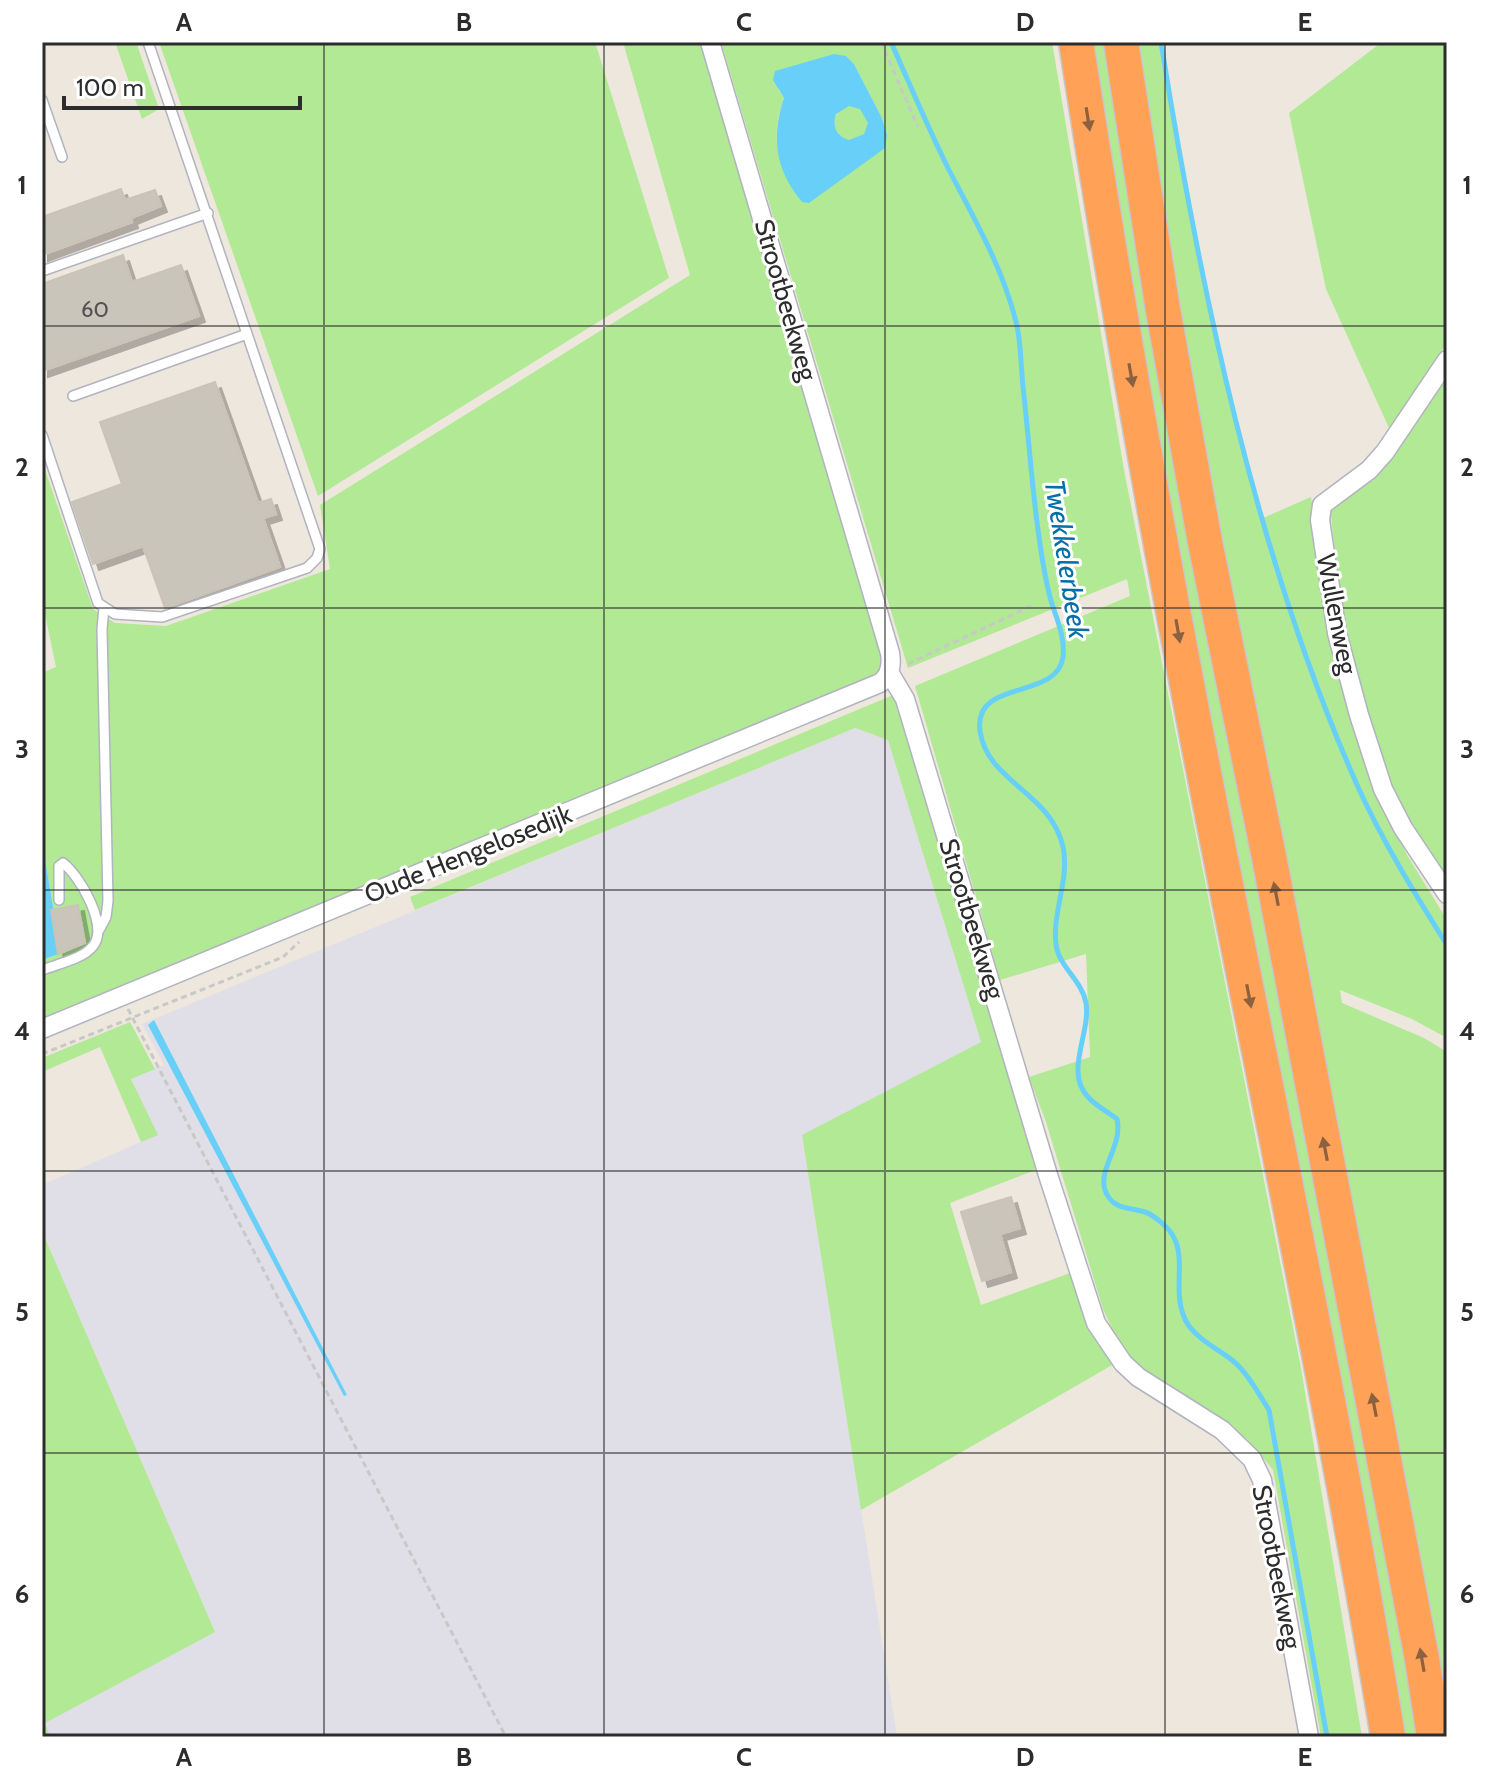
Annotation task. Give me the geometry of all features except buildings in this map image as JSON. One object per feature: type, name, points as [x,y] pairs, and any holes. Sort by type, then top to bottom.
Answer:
[{"type":"highway","points":[[1076,42],[1109,254],[1179,639],[1330,1405],[1388,1737]]},
{"type":"highway","points":[[1121,42],[1163,310],[1205,542],[1342,1237],[1434,1737]]},
{"type":"street","name":"Strootbeekweg","points":[[714,46],[890,653],[889,672],[905,699],[1048,1175],[1096,1323],[1123,1363],[1138,1377],[1222,1430],[1252,1459],[1262,1480],[1309,1737]]},
{"type":"street","name":"Wullenweg","points":[[1447,360],[1385,452],[1369,470],[1322,505],[1320,520],[1337,633],[1383,789],[1403,828],[1447,894]]},
{"type":"street","name":"Oude Hengelosedijk","points":[[42,1029],[880,683],[889,672]]},
{"type":"lane","points":[[42,435],[98,603],[115,614],[162,617],[307,568],[317,558],[320,549],[148,42]]},
{"type":"lane","points":[[42,100],[62,157]]},
{"type":"lane","points":[[42,271],[208,213]]},
{"type":"lane","points":[[73,396],[247,334]]},
{"type":"lane","points":[[42,970],[93,947],[106,917],[104,608]]},
{"type":"lane","points":[[59,900],[59,866],[63,863],[82,885],[99,930]]},
{"type":"path","points":[[881,42],[918,127]]},
{"type":"path","points":[[889,672],[1033,605]]},
{"type":"path","points":[[42,1054],[289,953],[321,914]]},
{"type":"path","points":[[138,1027],[506,1737]]},
{"type":"shaded area","points":[[855,728],[888,740],[981,1042],[802,1136],[897,1737],[50,1737],[44,1723],[215,1632],[42,1231],[42,1185],[157,1135],[131,1078],[164,1065],[142,1024]]},
{"type":"green space","points":[[115,42],[136,42],[159,109],[142,119]]},
{"type":"green space","points":[[159,42],[595,42],[669,278],[318,496]]},
{"type":"green space","points":[[623,42],[701,42],[882,652],[881,672],[875,680],[42,1024],[42,960],[61,952],[42,842],[42,673],[56,667],[42,600],[42,461],[93,609],[115,623],[166,626],[330,569],[320,505],[690,275]]},
{"type":"green space","points":[[721,42],[1052,42],[1124,470],[1301,1368],[1362,1737],[1321,1737],[1273,1470],[1247,1439],[1143,1372],[1118,1342],[1103,1309],[1046,1122],[1029,1077],[1090,1057],[1086,954],[1000,980],[915,686],[1130,596],[1127,579],[908,668]],"holes":[[[846,56],[854,64],[881,116],[802,202],[778,152],[777,128],[784,98],[778,89]]]},
{"type":"green space","points":[[1087,42],[1107,42],[1268,936],[1382,1531],[1417,1737],[1393,1737]]},
{"type":"green space","points":[[1138,42],[1161,42],[1205,282],[1263,518],[1311,497],[1332,645],[1343,690],[1377,792],[1407,855],[1447,920],[1447,1038],[1412,1019],[1340,990],[1342,1003],[1424,1038],[1447,1052],[1447,1737],[1191,368]]},
{"type":"green space","points":[[1382,42],[1447,42],[1447,343],[1389,428],[1326,289],[1289,113]]},
{"type":"green space","points":[[851,106],[863,111],[868,123],[863,135],[851,140],[839,135],[834,123],[839,111]]},
{"type":"green space","points":[[1447,376],[1447,887],[1416,835],[1390,780],[1359,694],[1344,625],[1330,507],[1382,469]]},
{"type":"green space","points":[[898,693],[1041,1168],[950,1203],[981,1305],[1073,1272],[1114,1364],[861,1510],[802,1135],[981,1042],[888,740],[855,728],[415,910],[410,897]]},
{"type":"green space","points":[[130,1022],[155,1069],[131,1079],[158,1135],[141,1142],[100,1047],[42,1072],[42,1058]]},
{"type":"green space","points":[[42,1231],[215,1632],[45,1723],[50,1737],[42,1737]]},
{"type":"water","points":[[834,54],[846,56],[854,64],[881,116],[887,135],[885,148],[809,203],[802,202],[793,190],[781,165],[777,140],[784,98],[773,80],[775,71]],"holes":[[[849,106],[860,109],[868,123],[864,134],[849,140],[841,136],[836,130],[836,114]]]},
{"type":"water","points":[[42,842],[61,953],[42,960]]},
{"type":"water","points":[[154,1020],[347,1395],[344,1396],[148,1025]]},
{"type":"waterway","name":"Twekkelerbeek","points":[[891,42],[941,154],[988,246],[1011,305],[1019,341],[1041,552],[1063,643],[1063,657],[1057,671],[1047,680],[989,703],[981,714],[980,731],[994,763],[1046,813],[1063,847],[1064,871],[1055,932],[1061,959],[1080,987],[1086,1003],[1078,1076],[1088,1097],[1117,1119],[1117,1138],[1105,1173],[1105,1190],[1112,1201],[1149,1214],[1171,1233],[1179,1257],[1180,1303],[1189,1326],[1238,1365],[1269,1410],[1327,1737]]},
{"type":"waterway","points":[[1161,42],[1176,136],[1214,326],[1261,516],[1290,609],[1358,787],[1389,848],[1447,945]]}]
